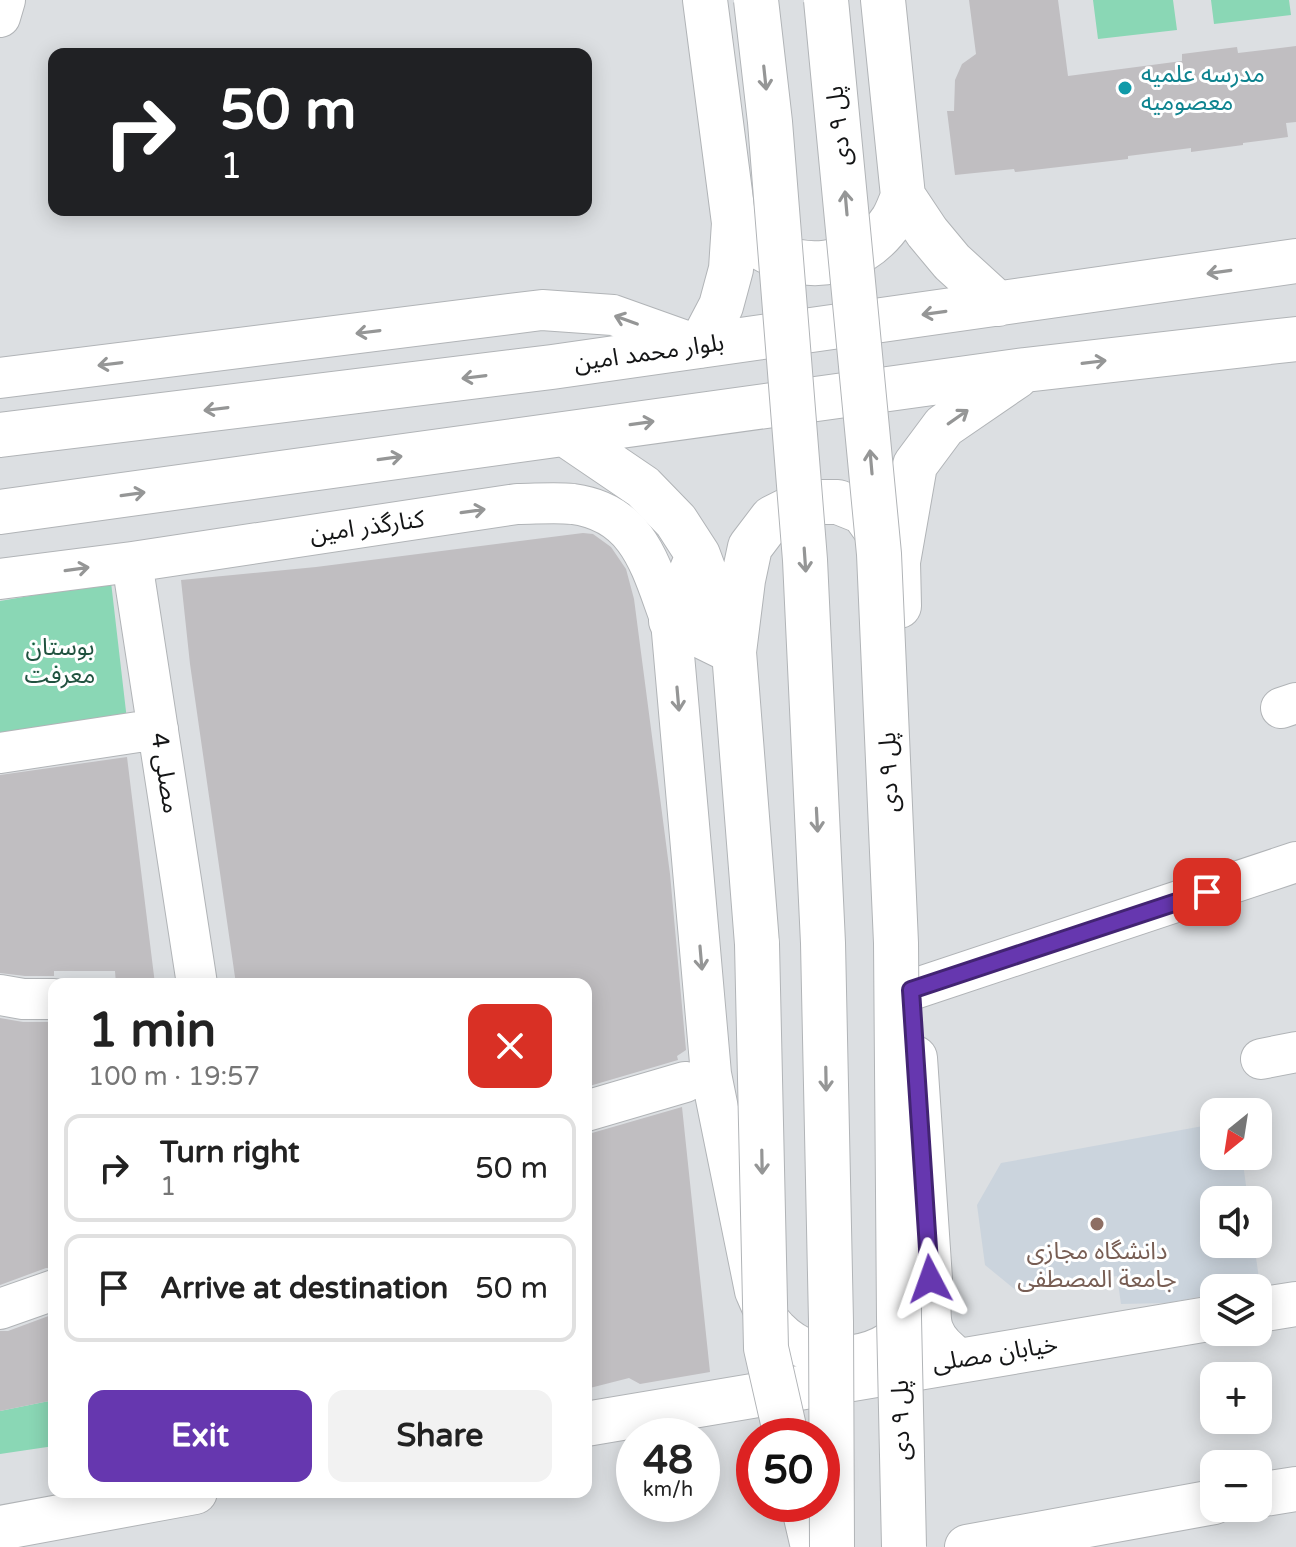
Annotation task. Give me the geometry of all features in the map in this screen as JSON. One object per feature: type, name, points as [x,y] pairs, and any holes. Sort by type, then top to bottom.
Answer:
[{"type":"main road","points":[[700,346],[721,306],[731,269],[734,223],[705,0]]},
{"type":"main road","points":[[756,0],[770,122],[806,576],[823,943],[832,1547]]},
{"type":"main road","name":"پل ۹ دی","points":[[826,0],[880,570],[896,943],[904,1547]]},
{"type":"main road","points":[[883,0],[903,196],[952,262],[998,304]]},
{"type":"main road","points":[[734,223],[750,241],[770,254],[792,262],[816,264],[839,260],[861,251],[894,218],[903,196]]},
{"type":"main road","name":"بلوار محمد امین","points":[[0,435],[552,367],[1296,261]]},
{"type":"main road","points":[[0,512],[1025,370],[1296,339]]},
{"type":"main road","points":[[958,1360],[936,1341],[929,1296],[911,990],[898,562],[915,465],[944,426],[1025,370]]},
{"type":"main road","points":[[565,434],[643,487],[676,521],[698,555],[734,652]]},
{"type":"main road","points":[[782,1418],[766,1348],[757,944],[734,652],[743,580],[750,547],[772,518],[804,502],[838,502],[863,512],[898,562]]},
{"type":"main road","points":[[698,555],[671,621],[734,652]]},
{"type":"main road","points":[[904,1369],[922,1338],[929,1296]]},
{"type":"main road","points":[[1272,1308],[1296,1304]]},
{"type":"main road","name":"خیابان مصلی","points":[[592,1423],[1200,1320]]},
{"type":"main road","points":[[1272,1493],[1296,1489]]},
{"type":"main road","points":[[6,1525],[161,1498]]},
{"type":"main road","points":[[967,1547],[1193,1506]]},
{"type":"main road","points":[[1128,1547],[1193,1506]]},
{"type":"main road","points":[[807,1522],[813,1547]]},
{"type":"street","points":[[0,17],[5,0]]},
{"type":"street","points":[[0,378],[542,310],[613,315],[700,346]]},
{"type":"street","name":"کنارگذر امین","points":[[0,579],[517,504],[573,504],[597,511],[620,523],[637,539],[647,556],[671,621],[711,1074],[755,1291],[763,1312],[794,1343],[815,1353],[837,1357],[859,1355],[880,1348],[899,1336],[929,1296]]},
{"type":"street","name":"مصلی 4","points":[[132,562],[196,978]]},
{"type":"street","points":[[0,753],[158,729]]},
{"type":"street","points":[[911,990],[1296,862]]},
{"type":"street","points":[[0,995],[48,999]]},
{"type":"street","points":[[592,1109],[685,1082]]},
{"type":"street","points":[[0,1309],[48,1292]]},
{"type":"shaded area","name":"دانشگاه مجازی جامعة المصطفی","points":[[1200,1127],[1200,1170],[1244,1170],[1246,1186],[1200,1186],[1200,1258],[1256,1258],[1258,1274],[1200,1274],[1200,1297],[1167,1303],[1121,1304],[1117,1276],[1018,1292],[985,1265],[977,1205],[1001,1163]]},
{"type":"green space","points":[[1093,0],[1173,0],[1177,30],[1098,39]]},
{"type":"green space","points":[[1211,0],[1289,0],[1291,15],[1214,24]]},
{"type":"green space","name":"بوستان معرفت","points":[[111,582],[127,720],[0,738],[0,601]]},
{"type":"green space","points":[[48,1401],[48,1447],[0,1454],[0,1411]]},
{"type":"building","name":"مدرسه علمیه معصومیه","points":[[969,0],[1058,0],[1068,76],[1182,61],[1182,54],[1237,47],[1238,53],[1296,46],[1296,122],[1286,123],[1288,137],[1243,145],[1191,152],[1191,148],[1015,172],[1014,169],[955,175],[947,111],[954,111],[955,80],[962,64],[976,54]]},
{"type":"building","points":[[583,533],[593,534],[611,547],[626,569],[634,599],[670,874],[686,1050],[677,1056],[678,1060],[592,1085],[592,978],[235,978],[190,664],[181,580],[316,567]]},
{"type":"building","points":[[127,757],[154,978],[116,978],[115,971],[54,971],[54,976],[0,973],[0,775]]},
{"type":"building","points":[[0,1018],[48,1022],[48,1268],[0,1285]]},
{"type":"building","points":[[682,1107],[710,1372],[640,1384],[629,1378],[592,1387],[592,1133]]},
{"type":"building","points":[[48,1316],[48,1401],[0,1411],[0,1331]]},
{"type":"place","name":"مدرسه علمیه معصومیه","points":[[1125,88]]},
{"type":"place","name":"دانشگاه مجازی جامعة المصطفی","points":[[1097,1224]]},
{"type":"route","points":[[930,1279],[911,990],[1207,892]]}]
